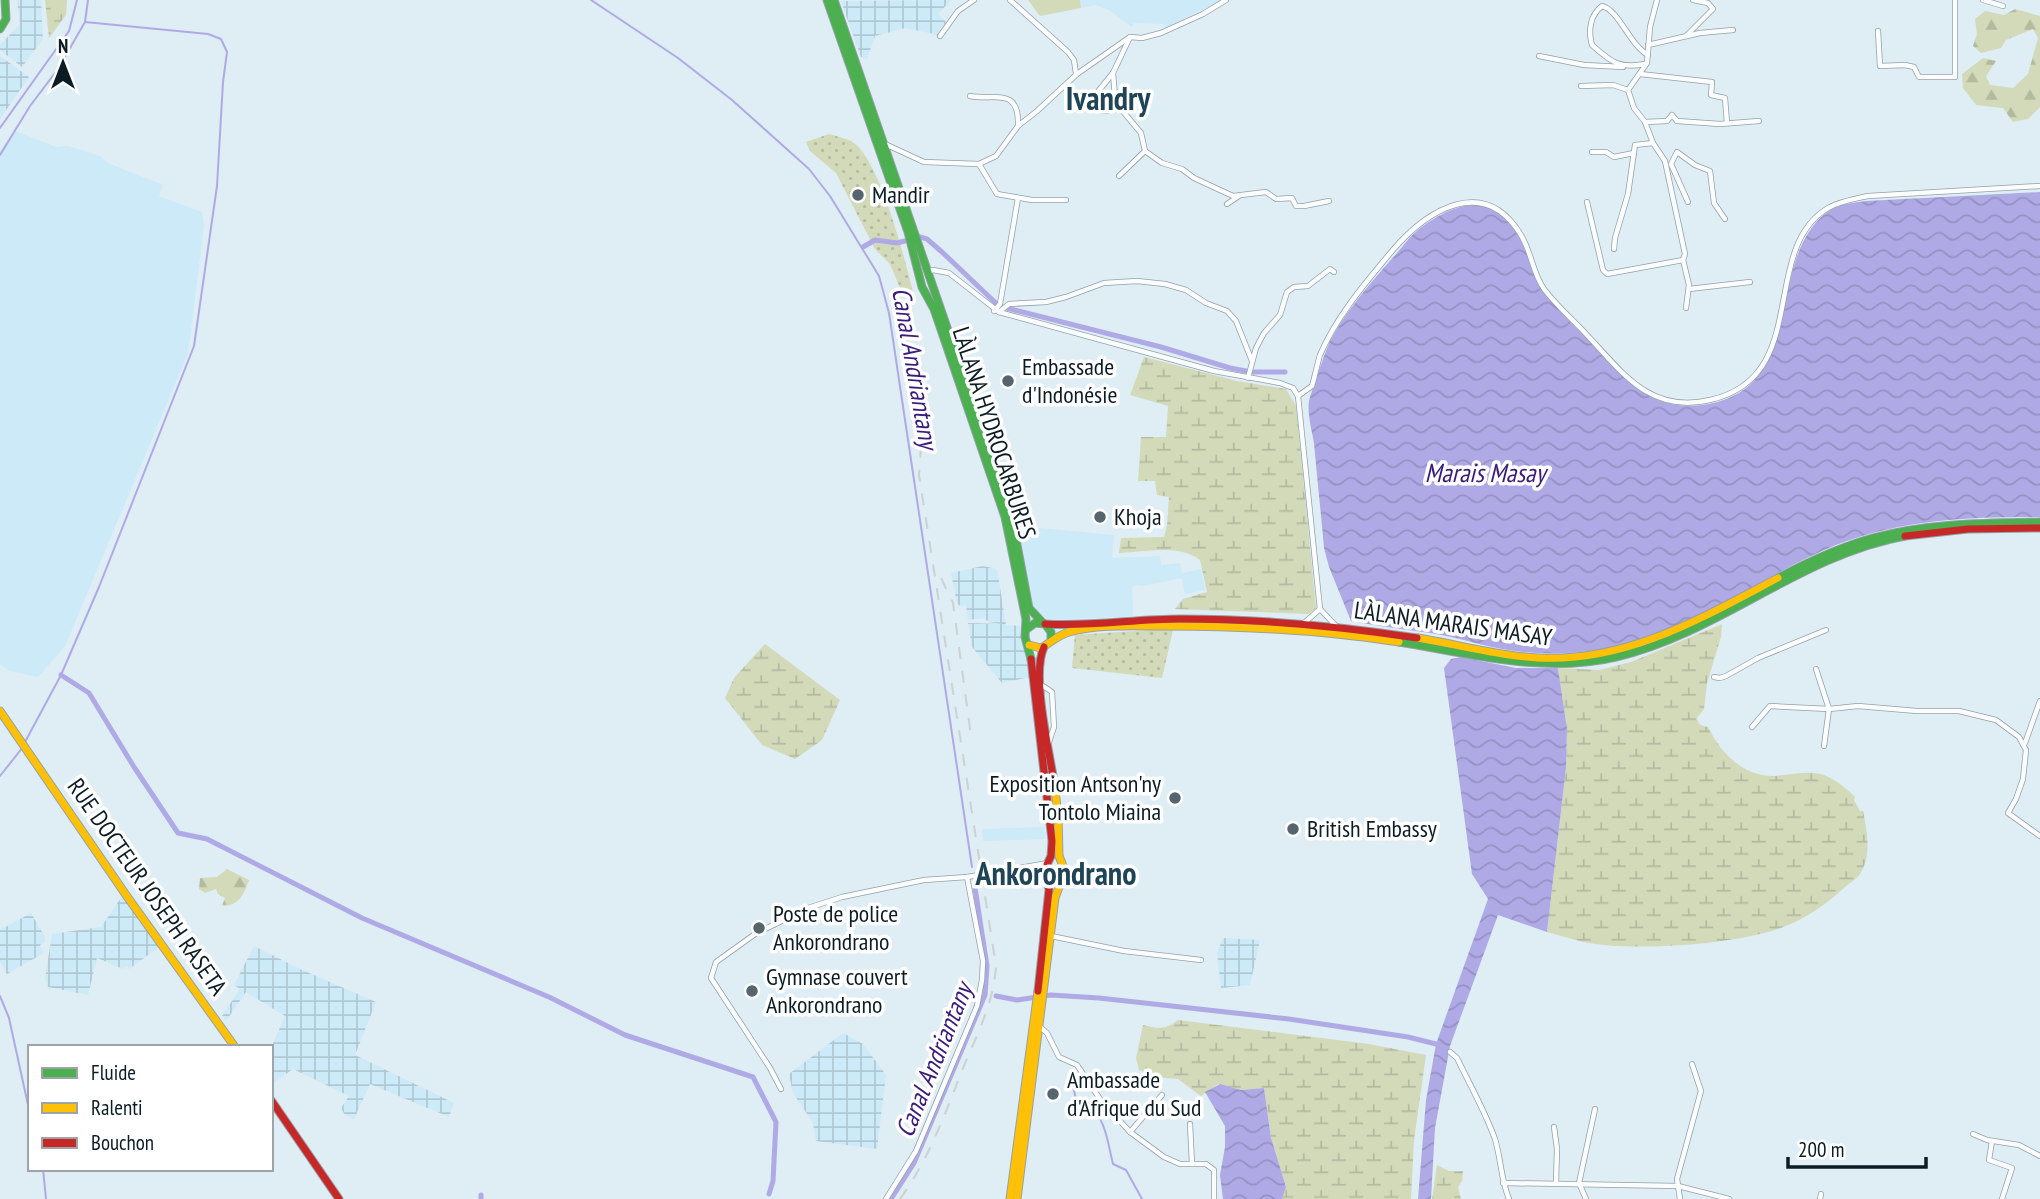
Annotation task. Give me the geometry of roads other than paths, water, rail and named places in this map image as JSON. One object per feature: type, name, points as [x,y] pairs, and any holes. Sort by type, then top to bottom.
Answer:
[{"type":"main road","points":[[0,29],[6,19],[5,0]]},
{"type":"main road","points":[[827,0],[911,232]]},
{"type":"main road","points":[[834,0],[885,144],[914,242]]},
{"type":"main road","name":"LÀLANA HYDROCARBURES","points":[[914,242],[1001,484],[1012,522],[1029,608],[1044,623]]},
{"type":"main road","name":"LÀLANA HYDROCARBURES","points":[[914,242],[1005,517],[1026,631]]},
{"type":"main road","name":"LÀLANA MARAIS MASAY","points":[[1730,607],[1822,556],[1874,537],[1947,524],[2040,522]]},
{"type":"main road","name":"LÀLANA MARAIS MASAY","points":[[1044,623],[1175,619],[1336,626],[1420,638],[1521,665],[1605,659],[1650,647],[1851,551],[1901,536],[1948,530],[2040,528]]},
{"type":"main road","points":[[1010,1199],[1041,996],[1051,936],[1056,891],[1065,873],[1040,684],[1039,658],[1051,632],[1044,623],[1035,623],[1026,631],[1025,637],[1029,645],[1052,846],[1045,869],[1048,911],[1041,996],[1040,1027],[1017,1199]]},
{"type":"main road","name":"LÀLANA MARAIS MASAY","points":[[1047,645],[1068,632],[1108,628],[1245,626],[1352,635],[1483,655]]},
{"type":"main road","points":[[1029,645],[1037,648],[1047,645]]},
{"type":"main road","name":"RUE DOCTEUR JOSEPH RASETA","points":[[0,711],[126,895],[234,1045]]},
{"type":"main road","points":[[1049,863],[1055,861],[1062,864]]},
{"type":"main road","points":[[1047,877],[1055,881],[1060,879]]},
{"type":"main road","points":[[273,1103],[339,1199]]},
{"type":"street","points":[[940,36],[958,12],[974,0]]},
{"type":"street","points":[[1010,0],[1068,51],[1074,60],[1077,75]]},
{"type":"street","points":[[885,144],[924,162],[979,164],[996,156],[1018,125],[1077,75],[1130,37],[1161,33],[1226,0]]},
{"type":"street","points":[[1628,90],[1647,64],[1650,27],[1657,0]]},
{"type":"street","points":[[1686,36],[1713,9],[1709,3],[1693,0]]},
{"type":"street","points":[[1878,31],[1880,66],[1913,67],[1919,77],[1955,77],[1955,0]]},
{"type":"street","points":[[1983,0],[2003,6]]},
{"type":"street","points":[[1628,67],[1606,59],[1592,46],[1590,30],[1598,8],[1610,8],[1630,38],[1648,55]]},
{"type":"street","points":[[1648,45],[1686,36],[1733,30]]},
{"type":"street","points":[[1121,109],[1104,111],[1094,109],[1091,104],[1092,99],[1113,74],[1130,37]]},
{"type":"street","points":[[1538,56],[1584,65],[1628,67],[1647,64]]},
{"type":"street","points":[[1113,74],[1115,97],[1121,109],[1141,133],[1145,151],[1162,163],[1182,169],[1194,178],[1239,196],[1266,192],[1272,198],[1292,198],[1296,206],[1329,201]]},
{"type":"street","points":[[1640,74],[1712,82],[1711,95],[1725,98],[1727,123]]},
{"type":"street","points":[[1581,86],[1613,85],[1628,90]]},
{"type":"street","points":[[1628,90],[1634,108],[1645,122],[1653,143],[1665,161],[1685,254],[1683,260],[1689,289],[1686,308]]},
{"type":"street","points":[[970,96],[982,99],[1001,96],[1011,100],[1017,110],[1018,125]]},
{"type":"street","points":[[1645,122],[1667,121],[1672,116],[1677,121],[1759,121]]},
{"type":"street","points":[[1614,249],[1628,194],[1635,145],[1653,143]]},
{"type":"street","points":[[1119,176],[1145,151]]},
{"type":"street","points":[[1592,152],[1606,152],[1614,157],[1634,153]]},
{"type":"street","points":[[1671,164],[1677,152],[1695,165],[1710,171],[1714,203],[1725,219]]},
{"type":"street","points":[[1665,161],[1671,164],[1688,202]]},
{"type":"street","points":[[979,164],[996,194],[1018,198],[1066,200]]},
{"type":"street","points":[[1298,396],[1312,386],[1328,338],[1365,283],[1405,236],[1450,205],[1468,201],[1489,204],[1506,216],[1527,247],[1542,287],[1635,386],[1665,400],[1693,402],[1709,400],[1735,390],[1754,377],[1762,367],[1778,332],[1788,276],[1801,237],[1814,219],[1826,209],[1841,201],[1868,196],[2040,186]]},
{"type":"street","points":[[1227,204],[1239,196]]},
{"type":"street","points":[[998,309],[1018,198]]},
{"type":"street","points":[[1587,202],[1603,270],[1607,274],[1683,260]]},
{"type":"street","points":[[1248,376],[1264,333],[1280,315],[1290,289],[1308,286],[1330,268],[1334,272]]},
{"type":"street","points":[[927,272],[933,270],[949,273],[998,309],[1214,371],[1248,376],[1293,388],[1298,396],[1320,609],[1336,626]]},
{"type":"street","points":[[998,309],[1009,303],[1046,302],[1104,283],[1137,281],[1165,284],[1186,290],[1227,312],[1236,321],[1251,363]]},
{"type":"street","points":[[1689,289],[1750,282]]},
{"type":"street","points":[[1303,624],[1320,609]]},
{"type":"street","points":[[1714,677],[1726,676],[1758,658],[1826,630]]},
{"type":"street","points":[[1816,669],[1829,709],[1824,746]]},
{"type":"street","points":[[2040,701],[2025,744],[2022,779],[2008,813],[2040,836]]},
{"type":"street","points":[[1752,727],[1770,706],[1829,709],[1858,706],[1966,712],[1996,720],[2025,744]]},
{"type":"street","points":[[781,1088],[711,978],[716,962],[755,934],[793,914],[842,897],[924,880],[967,877],[1049,863]]},
{"type":"street","points":[[1025,867],[1035,869],[1047,877]]},
{"type":"street","points":[[886,1199],[916,1151],[976,1006],[982,980],[982,961],[967,877]]},
{"type":"street","points":[[1051,936],[1124,951],[1201,960]]},
{"type":"street","points":[[1040,1027],[1047,1033],[1059,1057],[1077,1065],[1100,1099],[1130,1132],[1164,1157],[1180,1164],[1206,1164],[1214,1170],[1213,1199]]},
{"type":"street","points":[[1450,1052],[1457,1058],[1484,1112],[1496,1142],[1503,1183],[1509,1199]]},
{"type":"street","points":[[1680,1199],[1677,1179],[1701,1091],[1692,1064]]},
{"type":"street","points":[[1130,1132],[1162,1095]]},
{"type":"street","points":[[1586,1199],[1579,1183],[1595,1110]]},
{"type":"street","points":[[1190,1124],[1192,1164]]},
{"type":"street","points":[[1554,1126],[1558,1149],[1556,1183]]},
{"type":"street","points":[[1973,1134],[1992,1141],[2019,1145],[2040,1156]]},
{"type":"street","points":[[1992,1141],[1989,1160],[2012,1168],[2002,1199]]},
{"type":"street","points":[[1503,1183],[1678,1186],[1729,1199]]},
{"type":"water","name":"Marais Masay","points":[[2040,192],[2040,517],[1937,521],[1861,536],[1807,558],[1690,620],[1629,644],[1598,650],[1519,652],[1440,635],[1351,621],[1324,548],[1309,401],[1328,346],[1344,318],[1410,238],[1434,219],[1452,210],[1472,205],[1491,208],[1506,218],[1516,231],[1532,267],[1554,303],[1615,368],[1655,399],[1689,406],[1709,404],[1740,392],[1760,373],[1773,348],[1795,261],[1807,234],[1830,210],[1845,204],[1866,201]]},
{"type":"water","points":[[1461,657],[1516,668],[1558,668],[1567,729],[1566,768],[1547,932],[1498,915],[1450,1046],[1435,1128],[1431,1199],[1418,1199],[1426,1100],[1436,1044],[1488,899],[1472,874],[1444,668],[1451,659]]},
{"type":"water","points":[[1220,1084],[1241,1090],[1264,1088],[1271,1138],[1286,1187],[1282,1199],[1223,1199],[1220,1175],[1225,1147],[1225,1126],[1205,1092]]},
{"type":"waterway","points":[[0,128],[69,31],[77,0]]},
{"type":"waterway","points":[[0,155],[30,106],[58,69],[85,22],[88,0]]},
{"type":"waterway","name":"Canal Andriantany","points":[[591,0],[678,58],[732,100],[809,169],[830,196],[879,276],[889,313],[972,867]]},
{"type":"waterway","points":[[25,742],[61,675],[99,587],[194,346],[217,186],[227,52],[221,39],[208,34],[85,22]]},
{"type":"waterway","points":[[863,247],[875,240],[897,243],[920,237],[927,239],[999,306],[1161,347],[1230,368],[1251,372],[1285,372]]},
{"type":"waterway","points":[[61,675],[89,693],[178,833],[207,839],[362,918],[549,997],[625,1035],[753,1077],[776,1122],[773,1181],[769,1194]]},
{"type":"waterway","points":[[0,776],[23,747]]},
{"type":"waterway","name":"Canal Andriantany","points":[[891,1199],[914,1163],[985,995],[987,966],[975,888]]},
{"type":"waterway","points":[[996,996],[1017,1000],[1051,995],[1099,998],[1289,1019],[1408,1037],[1436,1044]]},
{"type":"waterway","points":[[0,996],[9,1018],[28,1105]]},
{"type":"waterway","points":[[1071,1076],[1076,1100],[1086,1104],[1099,1117],[1113,1164],[1126,1170],[1142,1199]]},
{"type":"waterway","points":[[43,1171],[46,1199]]},
{"type":"railway","points":[[900,1199],[920,1168],[943,1119],[984,1018],[996,966],[919,475],[921,446]]},
{"type":"railway","points":[[941,578],[953,603],[971,736]]},
{"type":"place","name":"Mandir","points":[[858,195]]},
{"type":"place","name":"Embassade d'Indonésie","points":[[1008,381]]},
{"type":"place","name":"Khoja","points":[[1100,517]]},
{"type":"place","name":"Exposition Antson'ny Tontolo Miaina","points":[[1175,798]]},
{"type":"place","name":"British Embassy","points":[[1293,829]]},
{"type":"place","name":"Poste de police Ankorondrano","points":[[759,928]]},
{"type":"place","name":"Gymnase couvert Ankorondrano","points":[[752,991]]},
{"type":"place","name":"Ambassade d'Afrique du Sud","points":[[1053,1094]]},
{"type":"district","name":"Ivandry","points":[[1108,99]]},
{"type":"district","name":"Ankorondrano","points":[[1056,874]]}]
